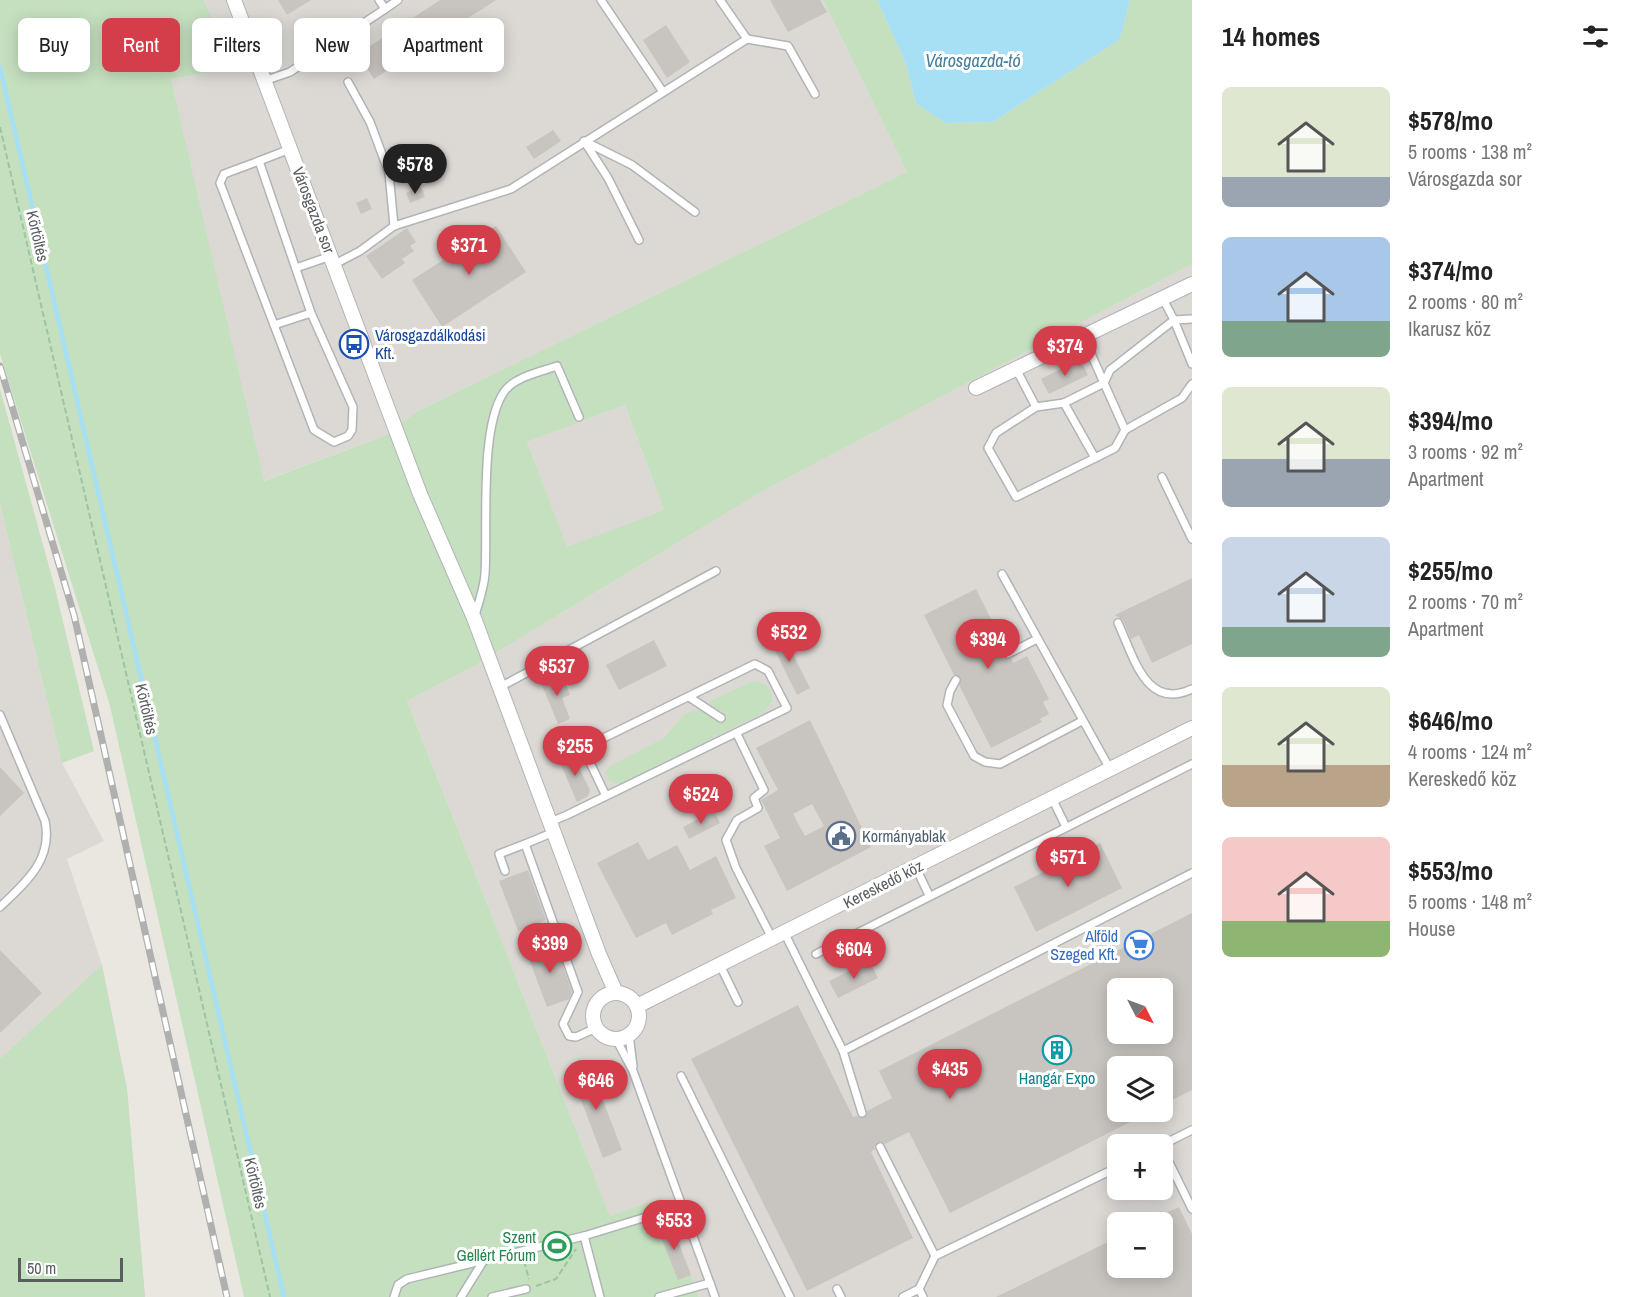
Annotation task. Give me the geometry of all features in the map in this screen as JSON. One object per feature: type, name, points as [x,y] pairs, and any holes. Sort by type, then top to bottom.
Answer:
[{"type":"street","name":"Városgazda sor","points":[[234,0],[420,494],[474,618],[598,954],[610,995]]},
{"type":"street","points":[[976,388],[1192,284]]},
{"type":"street","name":"Kereskedő köz","points":[[637,1006],[779,937],[1192,728]]},
{"type":"street","points":[[610,995],[632,999],[637,1006],[639,1017],[636,1027],[622,1037],[601,1034],[596,1028],[593,1011],[610,995]]},
{"type":"lane","points":[[379,0],[384,9]]},
{"type":"lane","points":[[264,81],[290,72],[398,0]]},
{"type":"lane","points":[[600,0],[663,92]]},
{"type":"lane","points":[[720,0],[747,39]]},
{"type":"lane","points":[[296,268],[333,260],[364,248],[394,226],[511,189],[747,39],[788,46],[815,94]]},
{"type":"lane","points":[[348,82],[370,122],[389,173],[394,226]]},
{"type":"lane","points":[[584,141],[632,165],[695,212]]},
{"type":"lane","points":[[584,141],[609,178],[639,240]]},
{"type":"lane","points":[[259,161],[311,313],[353,407],[352,430],[348,436],[334,442],[314,430],[220,183],[224,174],[290,149]]},
{"type":"lane","points":[[1162,298],[1174,320],[1192,364]]},
{"type":"lane","points":[[274,326],[311,313]]},
{"type":"lane","points":[[1192,319],[1174,320],[1110,370],[1104,383],[1064,403],[1036,407],[996,433],[988,448],[1016,498],[1115,448],[1125,430],[1182,398],[1192,384]]},
{"type":"lane","points":[[1083,336],[1125,430]]},
{"type":"lane","points":[[474,618],[484,577],[489,443],[498,403],[504,391],[516,381],[557,366],[579,417]]},
{"type":"lane","points":[[1016,369],[1036,407]]},
{"type":"lane","points":[[1064,403],[1095,458]]},
{"type":"lane","points":[[1162,477],[1192,539]]},
{"type":"lane","points":[[500,687],[716,570]]},
{"type":"lane","points":[[1002,574],[1110,769]]},
{"type":"lane","points":[[1118,624],[1153,689],[1166,696],[1181,694],[1192,689]]},
{"type":"lane","points":[[1008,654],[1037,639]]},
{"type":"lane","points":[[506,871],[499,854],[525,844],[606,796],[787,708],[768,671],[755,664],[583,748],[606,796]]},
{"type":"lane","points":[[957,680],[950,691],[947,705],[974,756],[984,762],[1000,764],[1082,721]]},
{"type":"lane","points":[[689,697],[722,718]]},
{"type":"lane","points":[[0,715],[45,821],[48,835],[42,861],[34,873],[0,907]]},
{"type":"lane","points":[[737,734],[764,790],[754,798],[758,808],[737,820],[726,840],[736,868],[779,937],[843,1051],[862,1113]]},
{"type":"lane","points":[[816,954],[1192,764]]},
{"type":"lane","points":[[1052,798],[1066,827]]},
{"type":"lane","points":[[525,844],[578,992],[563,1024],[566,1033],[576,1037],[596,1028]]},
{"type":"lane","points":[[916,868],[929,896]]},
{"type":"lane","points":[[843,1051],[1192,873]]},
{"type":"lane","points":[[532,935],[555,926]]},
{"type":"lane","points":[[720,965],[738,1002]]},
{"type":"lane","points":[[622,1037],[633,1071]]},
{"type":"lane","points":[[622,1037],[716,1297]]},
{"type":"lane","points":[[681,1076],[790,1297]]},
{"type":"lane","points":[[1173,1141],[1192,1130]]},
{"type":"lane","points":[[880,1147],[935,1256]]},
{"type":"lane","points":[[1173,1170],[1192,1209]]},
{"type":"lane","points":[[903,1297],[919,1289],[935,1256],[1107,1172]]},
{"type":"lane","points":[[394,1297],[398,1285],[407,1279],[584,1236],[682,1206]]},
{"type":"lane","points":[[584,1236],[600,1297]]},
{"type":"lane","points":[[461,1297],[484,1260]]},
{"type":"lane","points":[[659,1297],[710,1283]]},
{"type":"lane","points":[[492,1297],[526,1289]]},
{"type":"lane","points":[[837,1289],[841,1297]]},
{"type":"lane","points":[[919,1289],[923,1297]]},
{"type":"path","name":"Körtöltés","points":[[0,127],[270,1297]]},
{"type":"path","points":[[522,1251],[531,1287],[556,1279],[584,1236]]},
{"type":"shaded area","points":[[204,0],[823,0],[907,172],[416,412],[384,436],[263,481],[171,79],[210,72],[282,72],[282,18],[212,18]]},
{"type":"shaded area","points":[[1192,264],[1192,1297],[699,1297],[662,1199],[610,1216],[407,701],[476,665],[761,492]]},
{"type":"shaded area","points":[[625,405],[664,510],[567,548],[527,442]]},
{"type":"shaded area","points":[[0,504],[62,763],[104,841],[67,859],[102,965],[127,1089],[145,1297],[0,1297]]},
{"type":"green space","points":[[0,0],[204,0],[212,18],[192,18],[192,72],[210,72],[171,79],[264,481],[384,436],[416,412],[907,172],[823,0],[877,0],[905,61],[916,103],[945,123],[993,122],[1120,39],[1130,0],[1192,0],[1192,264],[761,492],[476,665],[407,701],[610,1216],[662,1198],[699,1297],[244,1297],[110,706],[0,354]],"holes":[[[625,405],[664,510],[567,547],[527,442]]]},
{"type":"green space","points":[[0,389],[55,588],[94,751],[62,763],[0,504]]},
{"type":"green space","points":[[753,681],[767,686],[772,695],[773,700],[763,713],[619,784],[609,781],[605,773],[610,766],[664,738],[683,715],[694,710],[704,710],[722,722],[726,717],[708,702]]},
{"type":"green space","points":[[102,965],[127,1089],[145,1297],[0,1297],[0,1059]]},
{"type":"water","name":"Városgazda-tó","points":[[877,0],[1130,0],[1120,39],[993,122],[945,123],[916,103],[905,61]]},
{"type":"building","points":[[278,0],[311,0],[287,15]]},
{"type":"building","points":[[440,0],[496,0],[468,18],[413,18]]},
{"type":"building","points":[[770,0],[820,0],[827,12],[788,32]]},
{"type":"building","points":[[666,25],[690,62],[667,78],[643,40]]},
{"type":"building","points":[[382,38],[382,72],[385,72],[374,79],[370,72],[370,46]]},
{"type":"building","points":[[553,130],[561,141],[534,159],[526,147]]},
{"type":"building","points":[[421,187],[425,197],[410,203],[406,193]]},
{"type":"building","points":[[367,198],[372,209],[361,214],[356,203]]},
{"type":"building","points":[[496,226],[526,272],[442,327],[412,280]]},
{"type":"building","points":[[407,228],[416,242],[410,246],[414,251],[402,259],[405,263],[382,279],[366,256]]},
{"type":"building","points":[[1080,359],[1088,375],[1049,394],[1041,379]]},
{"type":"building","points":[[1192,578],[1192,644],[1152,663],[1139,635],[1131,639],[1123,620],[1115,615]]},
{"type":"building","points":[[976,589],[1006,649],[1003,657],[1011,659],[1013,663],[1027,656],[1049,699],[1043,702],[1049,714],[1040,719],[1042,722],[991,748],[959,685],[961,678],[954,675],[924,615]]},
{"type":"building","points":[[781,631],[810,688],[797,695],[768,637]]},
{"type":"building","points":[[654,640],[667,666],[619,690],[606,665]]},
{"type":"building","points":[[562,675],[570,695],[562,698],[570,719],[558,724],[541,683]]},
{"type":"building","points":[[810,720],[871,847],[787,891],[764,846],[780,838],[761,800],[778,790],[756,748]],"holes":[[[812,804],[824,826],[805,836],[793,814]]]},
{"type":"building","points":[[571,752],[590,790],[588,796],[577,802],[558,758]]},
{"type":"building","points":[[0,767],[24,793],[0,816]]},
{"type":"building","points":[[714,811],[720,823],[689,839],[683,827]]},
{"type":"building","points":[[638,842],[648,860],[677,845],[690,870],[716,856],[736,898],[711,910],[713,914],[672,935],[666,923],[636,938],[597,863]]},
{"type":"building","points":[[1100,843],[1122,888],[1036,932],[1014,887]]},
{"type":"building","points":[[528,870],[546,920],[518,931],[499,881]]},
{"type":"building","points":[[1192,913],[1192,1090],[1173,1100],[1173,1056],[1107,1056],[1107,1122],[1130,1122],[950,1213],[909,1132],[885,1144],[877,1142],[875,1149],[871,1152],[913,1238],[807,1291],[691,1059],[798,1005],[853,1117],[863,1118],[867,1111],[892,1098],[879,1071]]},
{"type":"building","points":[[554,941],[572,992],[569,999],[547,1007],[526,951]]},
{"type":"building","points":[[0,950],[42,993],[0,1033]]},
{"type":"building","points":[[869,961],[878,978],[838,998],[829,981]]},
{"type":"building","points":[[589,1064],[622,1150],[603,1158],[570,1071]]},
{"type":"building","points":[[1179,1207],[1192,1234],[1192,1297],[996,1297],[1107,1242],[1107,1278],[1173,1278],[1173,1212],[1168,1212]]},
{"type":"building","points":[[670,1221],[691,1275],[678,1280],[657,1227]]},
{"type":"waterway","points":[[0,67],[284,1297]]},
{"type":"railway","points":[[0,366],[74,615],[227,1297]]},
{"type":"place","name":"Városgazdálkodási Kft.","points":[[354,344]]},
{"type":"place","name":"Kormányablak","points":[[841,836]]},
{"type":"place","name":"Alföld Szeged Kft.","points":[[1139,945]]},
{"type":"place","name":"Hangár Expo","points":[[1057,1050]]},
{"type":"place","name":"Szent Gellért Fórum","points":[[557,1246]]}]
